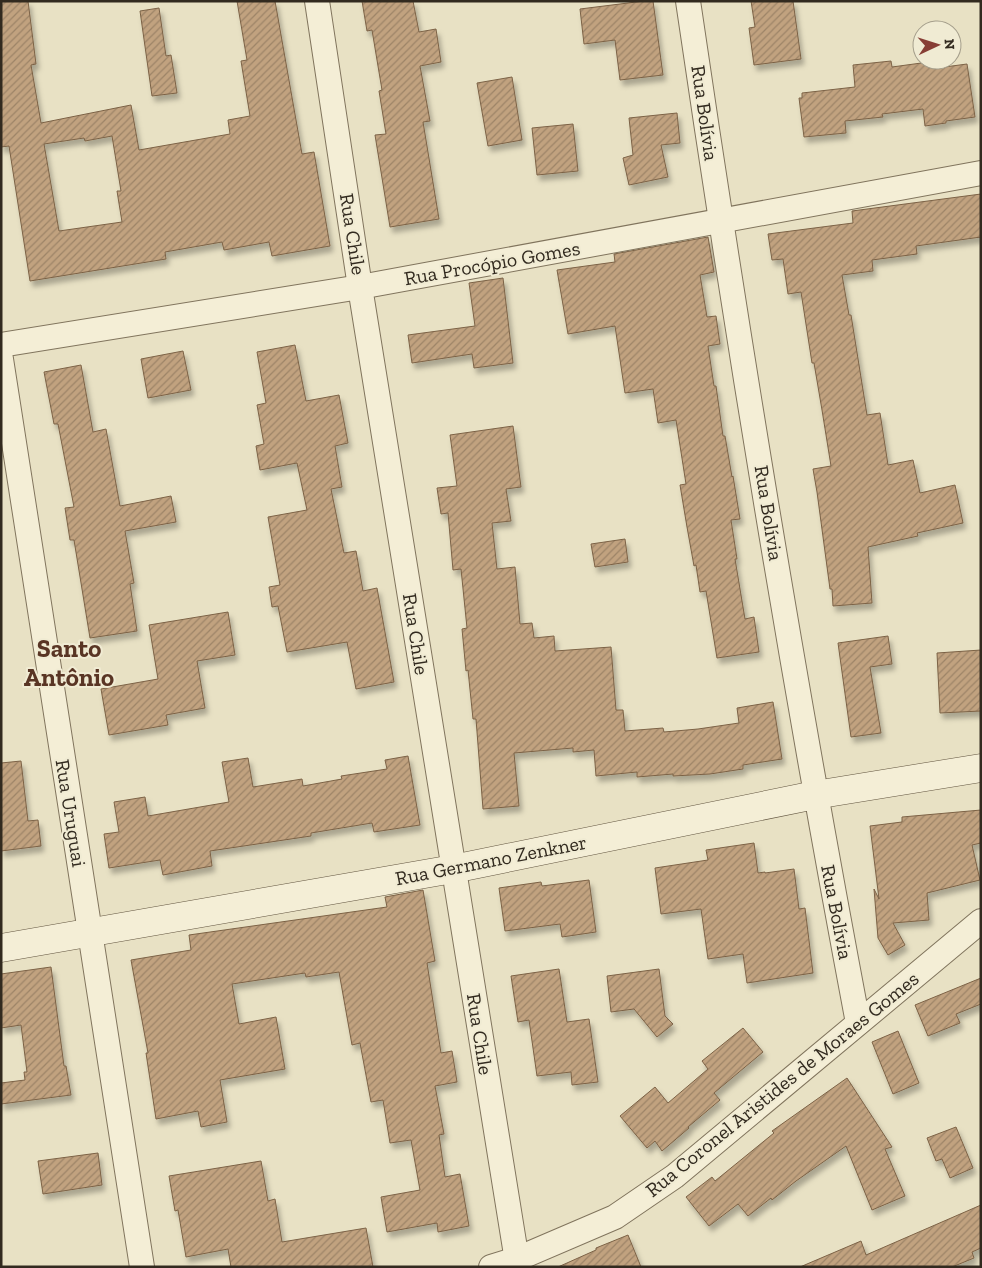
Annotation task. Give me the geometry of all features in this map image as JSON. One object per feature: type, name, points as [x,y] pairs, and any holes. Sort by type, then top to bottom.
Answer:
[{"type":"street","name":"Rua Chile","points":[[318,1],[360,287],[517,1263]]},
{"type":"street","name":"Rua Bolívia","points":[[688,1],[720,220],[815,794],[858,1023]]},
{"type":"street","name":"Rua Procópio Gomes","points":[[1,345],[360,287],[981,173]]},
{"type":"street","name":"Rua Uruguai","points":[[1,359],[142,1267]]},
{"type":"street","name":"Rua Germano Zenkner","points":[[1,948],[453,869],[815,794],[981,768]]},
{"type":"street","name":"Rua Coronel Aristides de Moraes Gomes","points":[[491,1267],[517,1263],[615,1216],[667,1181],[981,921]]},
{"type":"building","points":[[1,1],[28,1],[36,64],[31,65],[41,123],[131,105],[139,150],[230,134],[228,120],[250,116],[241,61],[247,60],[237,1],[275,1],[302,154],[314,152],[330,246],[272,256],[269,242],[224,250],[222,242],[165,252],[166,259],[30,281],[9,146],[1,147]],"holes":[[[112,136],[121,191],[117,191],[122,222],[59,231],[44,144],[84,138],[85,141]]]},
{"type":"building","points":[[362,1],[413,1],[419,32],[436,29],[441,62],[420,66],[430,121],[423,122],[439,219],[390,227],[375,135],[386,134],[379,91],[382,90],[372,30],[367,31]]},
{"type":"building","points":[[653,1],[663,75],[620,80],[615,40],[584,44],[580,9]]},
{"type":"building","points":[[751,1],[793,1],[801,59],[754,65],[749,28],[755,27]]},
{"type":"building","points":[[159,8],[166,56],[171,55],[177,93],[152,96],[140,11]]},
{"type":"building","points":[[891,61],[892,67],[912,64],[912,70],[962,70],[962,65],[967,64],[975,117],[925,126],[923,109],[882,114],[883,117],[845,121],[846,133],[804,137],[799,98],[802,98],[802,93],[855,87],[853,65]]},
{"type":"building","points":[[512,77],[522,140],[488,146],[477,83]]},
{"type":"building","points":[[677,113],[680,143],[661,145],[668,177],[629,185],[623,158],[633,155],[629,118]]},
{"type":"building","points":[[573,124],[578,171],[537,175],[532,128]]},
{"type":"building","points":[[981,194],[981,237],[916,246],[917,254],[872,260],[873,271],[842,275],[849,315],[851,315],[867,415],[880,413],[888,465],[913,460],[920,493],[955,485],[963,523],[917,533],[918,536],[868,547],[872,603],[833,606],[813,469],[831,466],[814,363],[812,363],[801,292],[788,294],[783,259],[772,260],[768,234],[853,223],[852,211]]},
{"type":"building","points":[[708,237],[714,272],[700,275],[707,317],[716,316],[720,344],[708,346],[723,436],[725,436],[740,519],[731,520],[737,559],[735,559],[745,619],[754,617],[759,652],[717,658],[706,591],[700,592],[687,527],[680,485],[686,484],[676,420],[658,423],[653,389],[625,393],[615,326],[568,334],[557,270],[615,262],[614,254]]},
{"type":"building","points":[[503,278],[513,363],[474,368],[472,354],[412,363],[408,335],[475,326],[469,283]]},
{"type":"building","points":[[295,345],[306,401],[339,395],[348,443],[335,446],[342,487],[331,489],[344,553],[356,551],[363,591],[377,588],[394,682],[356,689],[347,642],[287,652],[278,606],[272,607],[269,587],[280,585],[268,517],[307,510],[297,463],[260,470],[256,446],[264,444],[257,405],[266,403],[257,352]]},
{"type":"building","points":[[183,351],[191,390],[148,398],[141,359]]},
{"type":"building","points":[[81,365],[93,432],[106,429],[120,506],[171,496],[176,522],[125,531],[134,583],[130,584],[137,631],[90,638],[74,540],[70,540],[65,508],[74,507],[58,424],[54,424],[44,372]]},
{"type":"building","points":[[513,426],[521,487],[506,489],[511,521],[492,523],[497,569],[515,567],[520,624],[532,623],[534,638],[554,636],[555,651],[611,647],[616,710],[623,710],[625,731],[663,728],[664,732],[739,723],[737,708],[773,702],[782,759],[743,765],[743,769],[710,774],[673,776],[673,774],[637,777],[637,772],[596,776],[594,750],[573,752],[573,748],[514,753],[519,806],[483,809],[476,719],[473,719],[462,629],[467,628],[461,569],[453,570],[448,513],[441,514],[437,488],[457,486],[450,435]]},
{"type":"building","points":[[625,539],[628,562],[595,567],[591,544]]},
{"type":"building","points":[[228,612],[235,655],[197,661],[205,708],[166,715],[168,725],[109,735],[101,689],[158,679],[149,625]]},
{"type":"building","points":[[888,636],[892,664],[870,667],[881,733],[851,737],[838,643]]},
{"type":"building","points":[[981,650],[981,711],[940,713],[937,653]]},
{"type":"building","points":[[408,756],[420,825],[374,832],[372,823],[311,833],[311,836],[210,851],[212,866],[163,875],[160,860],[109,868],[104,834],[119,832],[114,802],[145,797],[148,816],[229,802],[222,762],[248,758],[253,787],[302,779],[303,786],[342,779],[341,776],[387,769],[385,760]]},
{"type":"building","points":[[21,761],[28,821],[38,820],[41,846],[1,851],[1,763]]},
{"type":"building","points":[[981,810],[981,843],[972,845],[980,880],[927,893],[929,920],[893,923],[905,945],[888,955],[878,938],[874,889],[879,899],[870,826],[902,822],[902,817]]},
{"type":"building","points":[[754,843],[758,873],[794,869],[799,909],[805,908],[813,973],[747,983],[743,954],[708,959],[701,909],[661,914],[655,868],[708,860],[706,850]]},
{"type":"building","points":[[589,880],[596,932],[562,937],[560,924],[505,931],[499,888],[541,882],[542,886]]},
{"type":"building","points":[[423,890],[435,961],[427,963],[441,1053],[452,1051],[457,1082],[435,1086],[444,1134],[439,1135],[445,1177],[460,1174],[469,1226],[438,1232],[437,1223],[387,1232],[381,1197],[420,1190],[411,1140],[390,1143],[383,1100],[371,1102],[360,1043],[352,1045],[339,972],[306,977],[305,973],[232,984],[239,1024],[276,1017],[285,1069],[220,1080],[227,1122],[201,1127],[198,1111],[156,1119],[146,1053],[148,1053],[131,960],[191,950],[189,935],[387,907],[385,897]]},
{"type":"building","points":[[51,967],[64,1066],[66,1066],[71,1095],[1,1104],[1,1083],[25,1080],[24,1072],[27,1072],[21,1025],[1,1028],[1,974]]},
{"type":"building","points":[[559,969],[567,1022],[589,1019],[598,1082],[572,1085],[571,1072],[537,1076],[529,1020],[518,1022],[511,976]]},
{"type":"building","points":[[659,969],[665,1016],[673,1024],[657,1037],[634,1009],[611,1012],[607,976]]},
{"type":"building","points":[[981,978],[981,1004],[956,1014],[960,1023],[928,1036],[915,1005]]},
{"type":"building","points":[[743,1028],[763,1052],[714,1093],[720,1100],[662,1151],[655,1141],[647,1148],[620,1116],[655,1087],[668,1103],[708,1069],[702,1061]]},
{"type":"building","points":[[898,1031],[919,1083],[893,1094],[872,1042]]},
{"type":"building","points":[[847,1078],[892,1147],[885,1149],[905,1196],[872,1210],[846,1146],[748,1216],[738,1204],[709,1226],[686,1197],[712,1177],[715,1181],[774,1133],[772,1131]]},
{"type":"building","points":[[956,1127],[973,1168],[950,1178],[942,1159],[936,1161],[927,1138]]},
{"type":"building","points":[[98,1153],[102,1185],[43,1194],[38,1161]]},
{"type":"building","points":[[261,1161],[268,1201],[275,1199],[282,1242],[366,1228],[373,1267],[231,1267],[228,1249],[186,1257],[178,1210],[175,1211],[169,1176]]},
{"type":"building","points":[[981,1205],[981,1248],[972,1252],[974,1258],[952,1267],[800,1267],[861,1241],[866,1255]]},
{"type":"building","points":[[628,1235],[641,1267],[558,1267],[596,1250],[596,1248]]},
{"type":"district","name":"Santo Antônio","points":[[69,662]]}]
